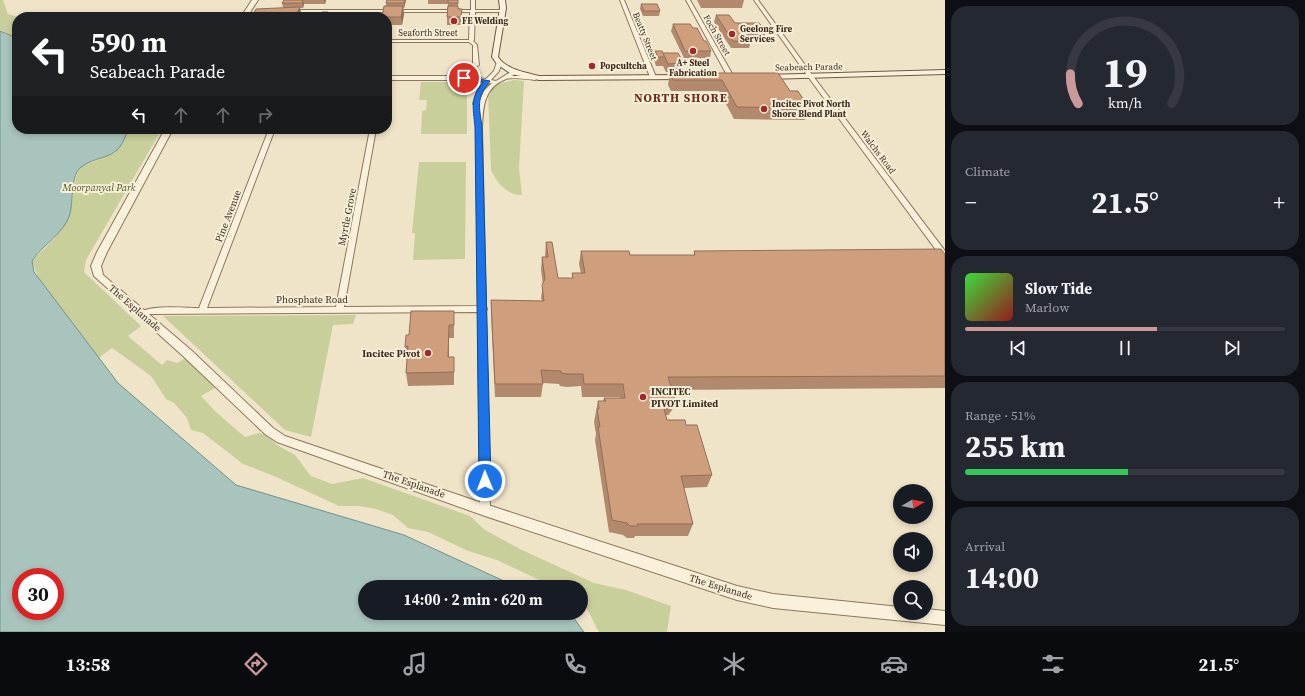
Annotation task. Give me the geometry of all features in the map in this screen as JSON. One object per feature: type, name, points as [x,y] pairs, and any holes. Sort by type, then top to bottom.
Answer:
[{"type":"main road","points":[[502,0],[503,11],[495,51],[496,57],[499,63],[514,70],[542,78],[692,77]]},
{"type":"main road","points":[[495,51],[500,59],[514,70],[541,75],[601,78]]},
{"type":"main road","name":"Seabeach Parade","points":[[761,77],[945,72]]},
{"type":"street","points":[[251,12],[255,0]]},
{"type":"street","points":[[473,0],[472,40],[470,41],[475,45],[476,65]]},
{"type":"street","name":"Beatty Street","points":[[622,0],[653,77]]},
{"type":"street","name":"Foch Street","points":[[688,0],[731,77]]},
{"type":"street","name":"Walchs Road","points":[[756,0],[945,256]]},
{"type":"street","points":[[286,11],[503,11]]},
{"type":"street","name":"Seaforth Street","points":[[392,41],[470,41]]},
{"type":"street","points":[[485,510],[483,309],[479,127],[476,97],[479,91],[498,69],[499,63]]},
{"type":"street","points":[[487,81],[514,70]]},
{"type":"street","points":[[479,127],[482,98],[495,82],[514,70]]},
{"type":"street","points":[[501,79],[516,77],[542,78]]},
{"type":"street","points":[[392,78],[464,78],[495,82]]},
{"type":"street","name":"The Esplanade","points":[[166,134],[96,266],[99,276],[187,353],[269,431],[281,439],[485,510],[744,595],[773,601],[945,618]]},
{"type":"street","name":"Pine Avenue","points":[[203,310],[270,134]]},
{"type":"street","name":"Myrtle Grove","points":[[340,309],[372,134]]},
{"type":"street","name":"Phosphate Road","points":[[142,314],[149,311],[203,310],[483,309]]},
{"type":"green space","points":[[0,0],[3,0],[8,14],[12,15],[12,36],[0,30]]},
{"type":"green space","points":[[514,80],[524,81],[519,168],[522,195],[517,195],[507,191],[499,183],[491,170],[488,93],[497,84]]},
{"type":"green space","points":[[421,82],[461,82],[467,84],[467,134],[421,134],[422,111],[426,110],[427,100],[419,100]]},
{"type":"green space","name":"Moorpanyal Park","points":[[125,134],[159,134],[86,260],[84,272],[141,326],[128,336],[162,365],[167,360],[177,363],[186,358],[217,387],[201,396],[217,413],[245,437],[259,433],[267,435],[277,445],[295,455],[311,476],[332,484],[363,478],[470,516],[485,530],[522,550],[587,580],[539,580],[497,560],[468,551],[428,532],[408,528],[393,515],[376,509],[359,506],[339,506],[274,476],[243,464],[203,433],[191,430],[187,418],[174,403],[166,399],[151,376],[112,348],[99,358],[38,277],[32,261],[60,232],[68,219],[76,178],[80,167],[115,153]]},
{"type":"green space","points":[[419,162],[466,162],[465,259],[413,260],[415,233],[412,233]]},
{"type":"green space","points":[[356,315],[353,324],[333,325],[311,437],[285,430],[163,316]]},
{"type":"green space","points":[[588,580],[626,590],[671,606],[667,632],[599,632],[589,612]]},
{"type":"water","points":[[0,31],[12,36],[12,134],[126,134],[120,147],[115,152],[89,162],[78,171],[75,176],[71,209],[67,221],[32,261],[34,272],[118,383],[236,485],[404,535],[502,580],[358,580],[358,620],[575,620],[584,632],[0,632]]},
{"type":"building","points":[[284,0],[303,0],[302,3],[282,3]]},
{"type":"building","points":[[387,0],[405,0],[404,3],[386,3]]},
{"type":"building","points":[[448,0],[458,0],[458,3],[448,3]]},
{"type":"building","points":[[641,4],[657,4],[660,11],[644,11]]},
{"type":"building","points":[[384,6],[403,6],[401,17],[392,17],[392,12],[383,12]]},
{"type":"building","points":[[448,6],[458,6],[458,9],[462,9],[461,17],[447,17]]},
{"type":"building","points":[[300,7],[298,12],[254,12],[256,9]]},
{"type":"building","points":[[716,15],[729,15],[735,23],[759,23],[766,31],[747,31],[751,41],[733,41]]},
{"type":"building","points":[[673,24],[690,24],[693,28],[697,28],[711,51],[685,51]]},
{"type":"building","points":[[655,51],[662,51],[665,57],[658,57]]},
{"type":"building","points":[[663,53],[678,53],[684,63],[668,64]]},
{"type":"building","points":[[670,73],[778,73],[790,91],[798,91],[809,108],[737,107],[722,80],[673,80]]},
{"type":"building","name":"INCITEC PIVOT Limited","points":[[546,242],[552,242],[558,278],[573,278],[572,273],[585,273],[581,251],[629,251],[630,255],[695,255],[694,251],[941,249],[945,254],[945,376],[668,377],[675,400],[672,400],[673,402],[662,402],[667,420],[685,420],[686,425],[697,425],[712,475],[681,476],[693,524],[637,524],[638,526],[630,526],[627,523],[612,520],[598,427],[600,427],[597,409],[599,409],[598,401],[606,401],[604,398],[625,398],[623,384],[584,384],[583,374],[568,374],[561,373],[561,371],[541,370],[543,384],[495,384],[491,300],[544,301],[542,285],[545,279],[542,257],[548,257]]},
{"type":"building","points":[[411,311],[454,311],[454,325],[449,325],[448,357],[454,357],[454,372],[406,373],[408,346],[405,347],[406,335],[409,335]]},
{"type":"place","name":"FE Welding","points":[[454,21]]},
{"type":"place","name":"Geelong Fire Services","points":[[732,34]]},
{"type":"place","name":"A+ Steel Fabrication","points":[[693,51]]},
{"type":"place","name":"Popcultcha","points":[[592,66]]},
{"type":"place","name":"Incitec Pivot North Shore Blend Plant","points":[[764,109]]},
{"type":"place","name":"Incitec Pivot","points":[[428,353]]},
{"type":"place","name":"INCITEC PIVOT Limited","points":[[643,397]]},
{"type":"district","name":"NORTH SHORE","points":[[681,98]]},
{"type":"route","points":[[464,78],[487,81],[480,88],[476,97],[476,113],[479,127],[485,481]]}]
